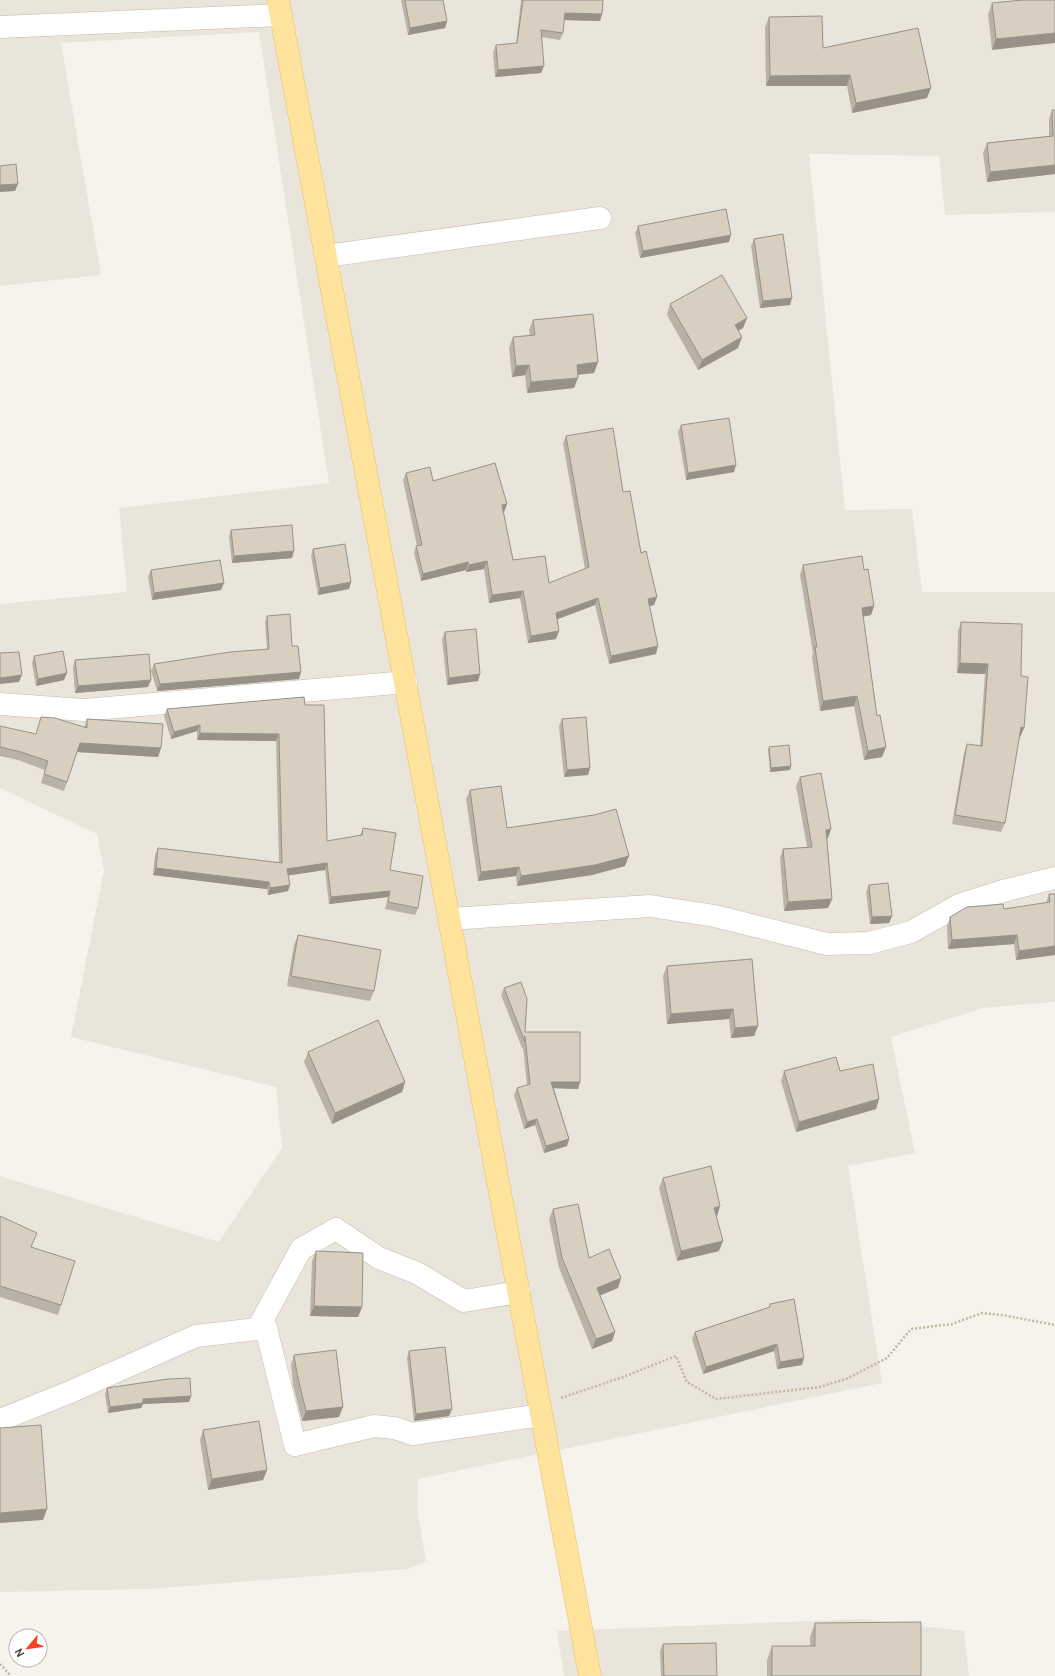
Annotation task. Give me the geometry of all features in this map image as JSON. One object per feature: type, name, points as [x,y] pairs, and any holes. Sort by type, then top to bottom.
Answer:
[{"type":"main road","points":[[279,7],[406,682],[590,1676]]},
{"type":"street","points":[[0,27],[279,7]]},
{"type":"street","points":[[326,256],[600,218]]},
{"type":"street","points":[[0,704],[84,710],[406,682]]},
{"type":"street","points":[[450,919],[650,906],[715,916],[827,944],[869,943],[911,932],[959,905],[1003,891],[1055,878]]},
{"type":"street","points":[[258,1328],[301,1249],[336,1229],[379,1258],[417,1273],[464,1301],[519,1292]]},
{"type":"street","points":[[0,1420],[70,1392],[196,1336],[258,1328],[266,1328],[295,1445],[374,1426],[394,1428],[413,1434],[540,1410]]},
{"type":"path","points":[[540,1410],[676,1356],[687,1382],[716,1399],[819,1387],[846,1379],[887,1358],[911,1329],[952,1324],[982,1313],[1002,1315],[1055,1325]]},
{"type":"path","points":[[0,1664],[11,1676]]},
{"type":"shaded area","points":[[0,0],[1055,0],[1055,212],[945,215],[939,156],[809,154],[845,510],[912,509],[922,592],[1055,592],[1055,1002],[983,1008],[891,1037],[915,1153],[848,1166],[882,1383],[418,1479],[417,1509],[426,1561],[407,1569],[149,1589],[0,1592],[0,1176],[219,1242],[282,1148],[276,1087],[71,1037],[104,871],[97,834],[0,788],[0,604],[127,592],[119,508],[329,483],[259,32],[61,43],[101,275],[0,286]]},
{"type":"shaded area","points":[[862,1619],[964,1631],[969,1676],[564,1676],[557,1631]]},
{"type":"building","points":[[405,0],[443,0],[447,21],[410,28]]},
{"type":"building","points":[[523,0],[603,0],[602,14],[565,13],[563,33],[541,30],[544,66],[498,70],[496,45],[517,43]]},
{"type":"building","points":[[1023,0],[1055,0],[1055,33],[996,39],[992,3]]},
{"type":"building","points":[[822,16],[823,48],[918,28],[931,88],[856,103],[850,75],[770,76],[769,17]]},
{"type":"building","points":[[1052,110],[1055,110],[1055,165],[990,172],[987,143],[1053,136]]},
{"type":"building","points":[[16,164],[18,184],[0,185],[0,166]]},
{"type":"building","points":[[726,209],[731,235],[643,251],[638,226]]},
{"type":"building","points":[[783,234],[792,298],[763,301],[754,239]]},
{"type":"building","points":[[722,275],[747,318],[735,325],[742,337],[702,360],[670,304]]},
{"type":"building","points":[[593,314],[598,362],[577,365],[578,378],[531,382],[529,365],[516,366],[513,337],[535,335],[533,320]]},
{"type":"building","points":[[729,418],[736,465],[688,473],[681,425]]},
{"type":"building","points":[[613,428],[623,492],[630,491],[641,553],[646,551],[657,597],[648,599],[658,646],[611,656],[598,598],[556,613],[559,631],[531,636],[523,591],[492,595],[487,561],[469,565],[468,562],[423,574],[416,546],[422,545],[406,473],[430,467],[433,481],[495,463],[507,504],[502,505],[513,560],[545,556],[549,583],[589,567],[566,436]]},
{"type":"building","points":[[292,525],[294,551],[234,556],[231,530]]},
{"type":"building","points":[[345,544],[351,582],[320,588],[313,549]]},
{"type":"building","points":[[862,556],[864,570],[868,569],[874,606],[862,608],[877,716],[880,715],[886,747],[868,751],[857,696],[823,701],[815,647],[817,647],[803,565]]},
{"type":"building","points":[[220,560],[224,583],[154,593],[151,570]]},
{"type":"building","points":[[290,614],[292,646],[298,646],[301,672],[160,684],[154,664],[230,652],[269,649],[267,616]]},
{"type":"building","points":[[961,622],[1022,624],[1021,676],[1028,677],[1024,728],[1021,727],[1005,823],[955,815],[967,744],[982,746],[988,664],[960,663]]},
{"type":"building","points":[[476,629],[480,674],[449,678],[445,632]]},
{"type":"building","points":[[63,651],[67,673],[38,679],[34,656]]},
{"type":"building","points":[[19,652],[22,675],[0,678],[0,653]]},
{"type":"building","points":[[149,654],[151,680],[78,686],[75,660]]},
{"type":"building","points":[[304,697],[305,705],[324,705],[327,841],[362,835],[363,828],[396,833],[390,870],[423,876],[418,908],[388,902],[390,891],[331,897],[327,863],[287,869],[290,885],[270,888],[269,882],[156,868],[158,848],[282,863],[279,734],[200,733],[200,725],[174,732],[167,709]]},
{"type":"building","points":[[41,717],[55,718],[87,728],[87,719],[163,724],[161,748],[80,743],[67,782],[44,774],[48,761],[0,747],[0,726],[36,734]]},
{"type":"building","points":[[586,717],[590,768],[567,770],[562,719]]},
{"type":"building","points":[[789,745],[791,766],[771,768],[769,747]]},
{"type":"building","points":[[821,773],[831,829],[826,830],[832,899],[788,902],[783,849],[812,847],[800,777]]},
{"type":"building","points":[[501,786],[507,828],[594,815],[616,809],[629,856],[595,865],[521,876],[519,867],[481,872],[470,790]]},
{"type":"building","points":[[888,883],[892,916],[872,917],[869,885]]},
{"type":"building","points":[[1049,894],[1055,894],[1055,946],[1019,951],[1017,935],[952,940],[950,917],[967,907],[1003,904],[1004,909],[1050,902]]},
{"type":"building","points":[[298,935],[381,950],[374,991],[291,976]]},
{"type":"building","points":[[752,959],[758,1026],[735,1028],[733,1009],[671,1014],[667,966]]},
{"type":"building","points":[[521,982],[527,999],[525,1032],[580,1032],[580,1082],[551,1082],[569,1139],[546,1146],[537,1119],[527,1122],[517,1088],[530,1084],[525,1036],[525,1042],[504,988]]},
{"type":"building","points":[[378,1020],[405,1082],[335,1113],[308,1052]]},
{"type":"building","points":[[836,1057],[840,1071],[873,1064],[879,1099],[799,1122],[784,1071]]},
{"type":"building","points":[[711,1166],[720,1206],[714,1208],[723,1241],[681,1251],[663,1178]]},
{"type":"building","points":[[578,1204],[589,1258],[609,1249],[621,1278],[597,1288],[615,1332],[596,1339],[562,1258],[553,1209]]},
{"type":"building","points":[[0,1216],[37,1233],[31,1247],[75,1261],[61,1305],[0,1286]]},
{"type":"building","points":[[316,1251],[363,1253],[362,1307],[314,1306]]},
{"type":"building","points":[[794,1299],[804,1358],[780,1362],[777,1344],[706,1367],[695,1332],[770,1307],[770,1304]]},
{"type":"building","points":[[445,1347],[452,1409],[416,1414],[409,1351]]},
{"type":"building","points":[[336,1350],[343,1407],[306,1411],[294,1355]]},
{"type":"building","points":[[190,1378],[191,1396],[143,1399],[143,1403],[110,1407],[107,1388],[168,1379]]},
{"type":"building","points":[[259,1421],[267,1470],[212,1479],[203,1430]]},
{"type":"building","points":[[41,1425],[47,1509],[0,1513],[0,1428]]},
{"type":"building","points":[[921,1622],[921,1676],[772,1676],[772,1646],[815,1646],[815,1623]]},
{"type":"building","points":[[716,1643],[717,1676],[664,1676],[663,1644]]}]
